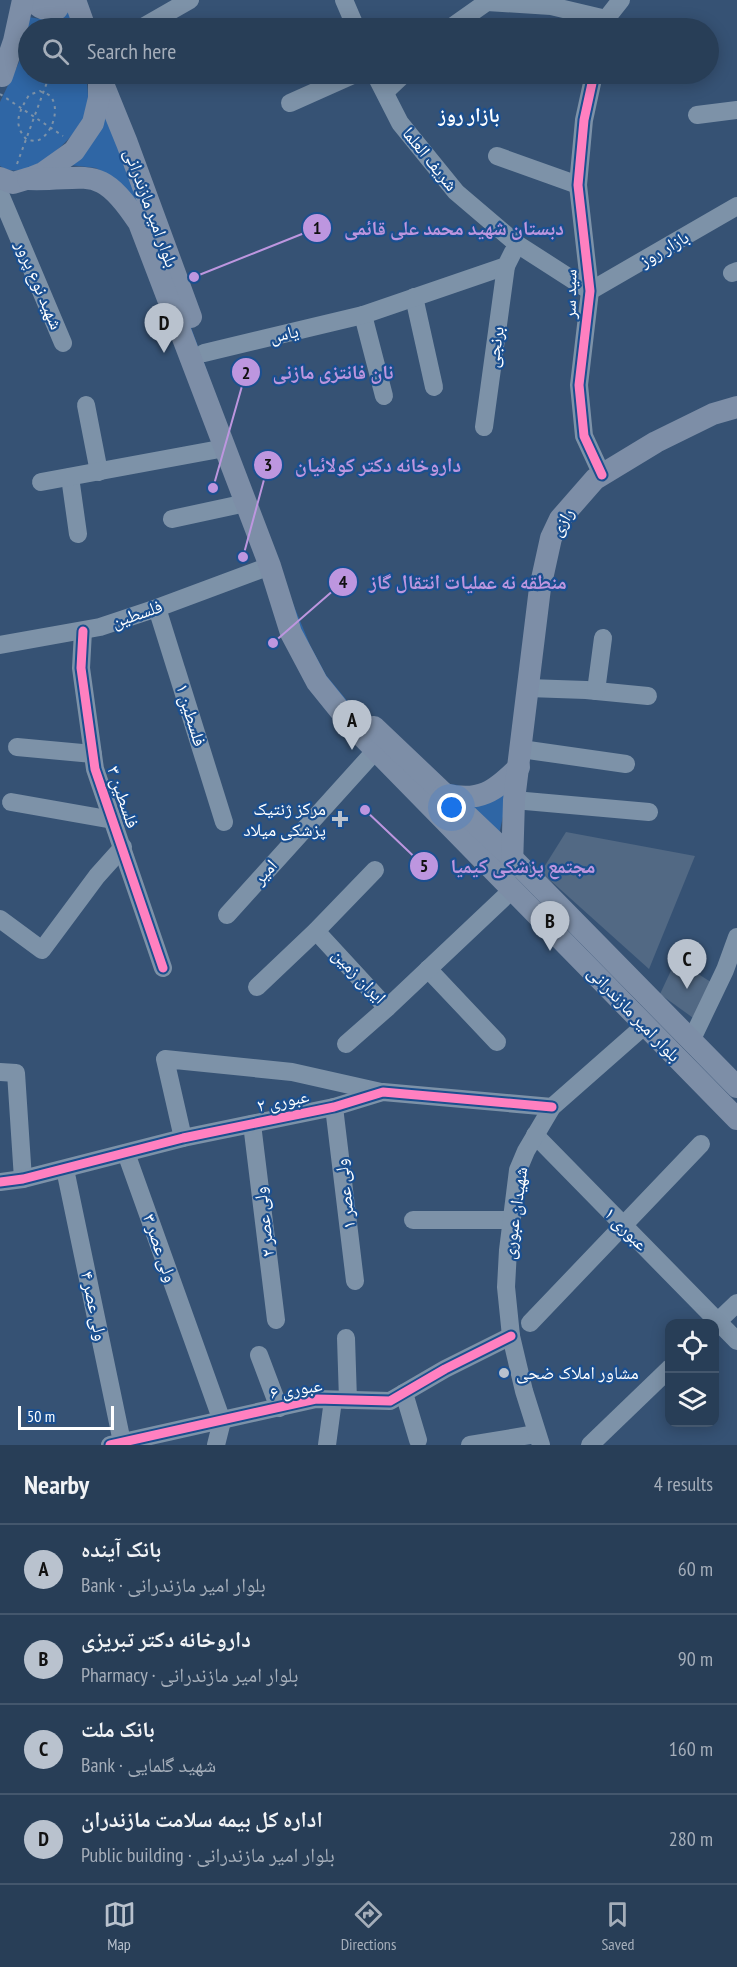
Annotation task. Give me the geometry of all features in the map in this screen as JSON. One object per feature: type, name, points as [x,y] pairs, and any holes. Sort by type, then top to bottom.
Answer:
[{"type":"main road","points":[[19,18],[23,0]]},
{"type":"main road","points":[[34,0],[42,8],[49,10],[57,9],[63,0]]},
{"type":"main road","points":[[75,0],[81,18]]},
{"type":"main road","points":[[1,84],[18,23]]},
{"type":"main road","points":[[1,84],[18,48]]},
{"type":"main road","points":[[9,184],[43,173],[78,146],[93,123],[99,98],[99,84]]},
{"type":"main road","name":"بلوار امیر مازندرانی","points":[[103,84],[127,143],[279,562],[305,627],[330,675],[366,719],[512,858],[737,1088]]},
{"type":"main road","name":"بلوار امیر مازندرانی","points":[[9,184],[85,177],[105,182],[127,205],[139,223],[246,502],[270,566],[291,633],[318,682],[355,729],[737,1119]]},
{"type":"main road","name":"رازی","points":[[513,889],[514,800],[540,588],[551,538],[573,503],[602,475],[656,442],[713,414],[737,407]]},
{"type":"main road","points":[[444,794],[460,798],[474,797],[503,782],[520,758]]},
{"type":"street","points":[[158,18],[190,0]]},
{"type":"street","points":[[344,0],[352,18]]},
{"type":"street","points":[[609,18],[621,0]]},
{"type":"street","points":[[464,18],[487,2],[551,6],[587,18]]},
{"type":"street","points":[[290,103],[333,84]]},
{"type":"street","name":"شریف العلما","points":[[381,84],[400,123],[456,192],[517,244],[590,291]]},
{"type":"street","points":[[385,92],[393,84]]},
{"type":"street","name":"سید سر","points":[[592,84],[584,120],[578,185],[590,291],[579,385],[584,436],[602,475]]},
{"type":"street","points":[[697,115],[737,110]]},
{"type":"street","points":[[497,156],[578,185]]},
{"type":"street","name":"شهید نوع پرور","points":[[9,184],[63,343]]},
{"type":"street","name":"بازار روز","points":[[590,291],[737,206]]},
{"type":"street","name":"یاس","points":[[204,353],[363,315],[509,259]]},
{"type":"street","name":"برنجی","points":[[484,427],[509,259]]},
{"type":"street","points":[[414,297],[434,387]]},
{"type":"street","points":[[363,315],[384,396]]},
{"type":"street","points":[[86,405],[99,471]]},
{"type":"street","points":[[41,482],[225,448]]},
{"type":"street","points":[[70,477],[78,534]]},
{"type":"street","points":[[172,519],[246,502]]},
{"type":"street","name":"فلسطین","points":[[0,645],[83,631],[157,608],[270,566]]},
{"type":"street","name":"فلسطین ۱","points":[[157,608],[224,822]]},
{"type":"street","name":"فلسطین ۳","points":[[83,631],[81,668],[95,769],[163,968]]},
{"type":"street","points":[[596,691],[603,638]]},
{"type":"street","points":[[528,688],[648,696]]},
{"type":"street","points":[[17,747],[93,754]]},
{"type":"street","name":"امیر","points":[[227,915],[376,750]]},
{"type":"street","points":[[520,758],[626,764]]},
{"type":"street","points":[[514,800],[648,812]]},
{"type":"street","points":[[11,802],[113,820]]},
{"type":"street","points":[[1,921],[42,950],[97,876],[123,847]]},
{"type":"street","points":[[257,987],[375,870]]},
{"type":"street","name":"ایران زمین","points":[[316,931],[387,1008],[513,889]]},
{"type":"street","points":[[691,1041],[725,970],[737,937]]},
{"type":"street","points":[[429,969],[497,1042]]},
{"type":"street","points":[[346,1044],[387,1008]]},
{"type":"street","name":"شهیدان عبوری","points":[[538,1439],[511,1336],[506,1287],[507,1250],[518,1170],[534,1135],[552,1107],[644,1026]]},
{"type":"street","points":[[183,1138],[165,1059],[292,1072],[383,1092]]},
{"type":"street","points":[[0,1072],[16,1073],[23,1179]]},
{"type":"street","name":"عبوری ۲","points":[[0,1182],[65,1169],[183,1138],[334,1107],[383,1092],[552,1107]]},
{"type":"street","name":"ولی عصر ۱","points":[[334,1107],[355,1281]]},
{"type":"street","name":"ولی عصر ۲","points":[[252,1124],[276,1320]]},
{"type":"street","name":"عبوری ۱","points":[[534,1135],[712,1319]]},
{"type":"street","points":[[530,1323],[701,1144]]},
{"type":"street","name":"ولی عصر ۳","points":[[126,1153],[222,1421]]},
{"type":"street","name":"ولی عصر ۴","points":[[65,1169],[116,1444]]},
{"type":"street","points":[[413,1220],[511,1220]]},
{"type":"street","points":[[719,1320],[737,1304]]},
{"type":"street","name":"عبوری ۱","points":[[719,1326],[737,1341]]},
{"type":"street","name":"عبوری ۶","points":[[116,1444],[316,1399],[390,1401],[445,1369],[511,1336]]},
{"type":"street","points":[[327,1445],[340,1400],[346,1338]]},
{"type":"street","points":[[259,1355],[279,1408]]},
{"type":"street","points":[[590,1445],[665,1372]]},
{"type":"street","points":[[404,1393],[418,1440]]},
{"type":"street","points":[[216,1445],[222,1421]]},
{"type":"street","points":[[470,1445],[538,1439]]},
{"type":"path","points":[[1,84],[21,108],[78,146]]},
{"type":"path","points":[[9,184],[47,84]]},
{"type":"path","points":[[40,91],[51,96],[55,105],[51,128],[44,137],[36,141],[27,140],[19,132],[18,118],[21,108],[29,95],[40,91]]},
{"type":"shaded area","points":[[66,0],[72,18],[42,18]]},
{"type":"shaded area","points":[[18,64],[18,84],[87,84],[88,89],[88,106],[85,116],[71,136],[48,157],[36,165],[23,169],[11,170],[0,166],[0,102]]},
{"type":"shaded area","points":[[105,101],[134,172],[287,589],[310,645],[326,675],[358,714],[447,801],[319,680],[109,176],[96,168],[70,165]]},
{"type":"shaded area","points":[[511,780],[498,839],[461,803]]},
{"type":"building","points":[[566,832],[695,856],[649,969],[541,872]]},
{"type":"building","points":[[676,960],[714,984],[696,1020],[660,994]]},
{"type":"cycle path","points":[[592,84],[584,120],[578,185],[590,291],[579,385],[584,436],[602,475]]},
{"type":"cycle path","points":[[83,631],[81,668],[95,769],[163,968]]},
{"type":"cycle path","points":[[0,1182],[23,1179],[183,1138],[334,1107],[383,1092],[552,1107]]},
{"type":"cycle path","points":[[110,1445],[316,1399],[390,1401],[445,1369],[511,1336]]},
{"type":"place","name":"دبستان شهید محمد علی قائمی","points":[[194,277]]},
{"type":"place","name":"اداره کل بیمه سلامت مازندران","points":[[164,353]]},
{"type":"place","name":"نان فانتزی مازنی","points":[[213,488]]},
{"type":"place","name":"داروخانه دکتر کولائیان","points":[[243,557]]},
{"type":"place","name":"منطقه نه عملیات انتقال گاز","points":[[273,643]]},
{"type":"place","name":"بانک آینده","points":[[352,750]]},
{"type":"place","name":"مجتمع پزشکی کیمیا","points":[[365,810]]},
{"type":"place","name":"مرکز ژنتیک پزشکی میلاد","points":[[340,819]]},
{"type":"place","name":"داروخانه دکتر تبریزی","points":[[550,951]]},
{"type":"place","name":"بانک ملت","points":[[687,989]]},
{"type":"place","name":"مشاور املاک ضحی","points":[[504,1373]]},
{"type":"district","name":"بازار روز","points":[[469,115]]}]
